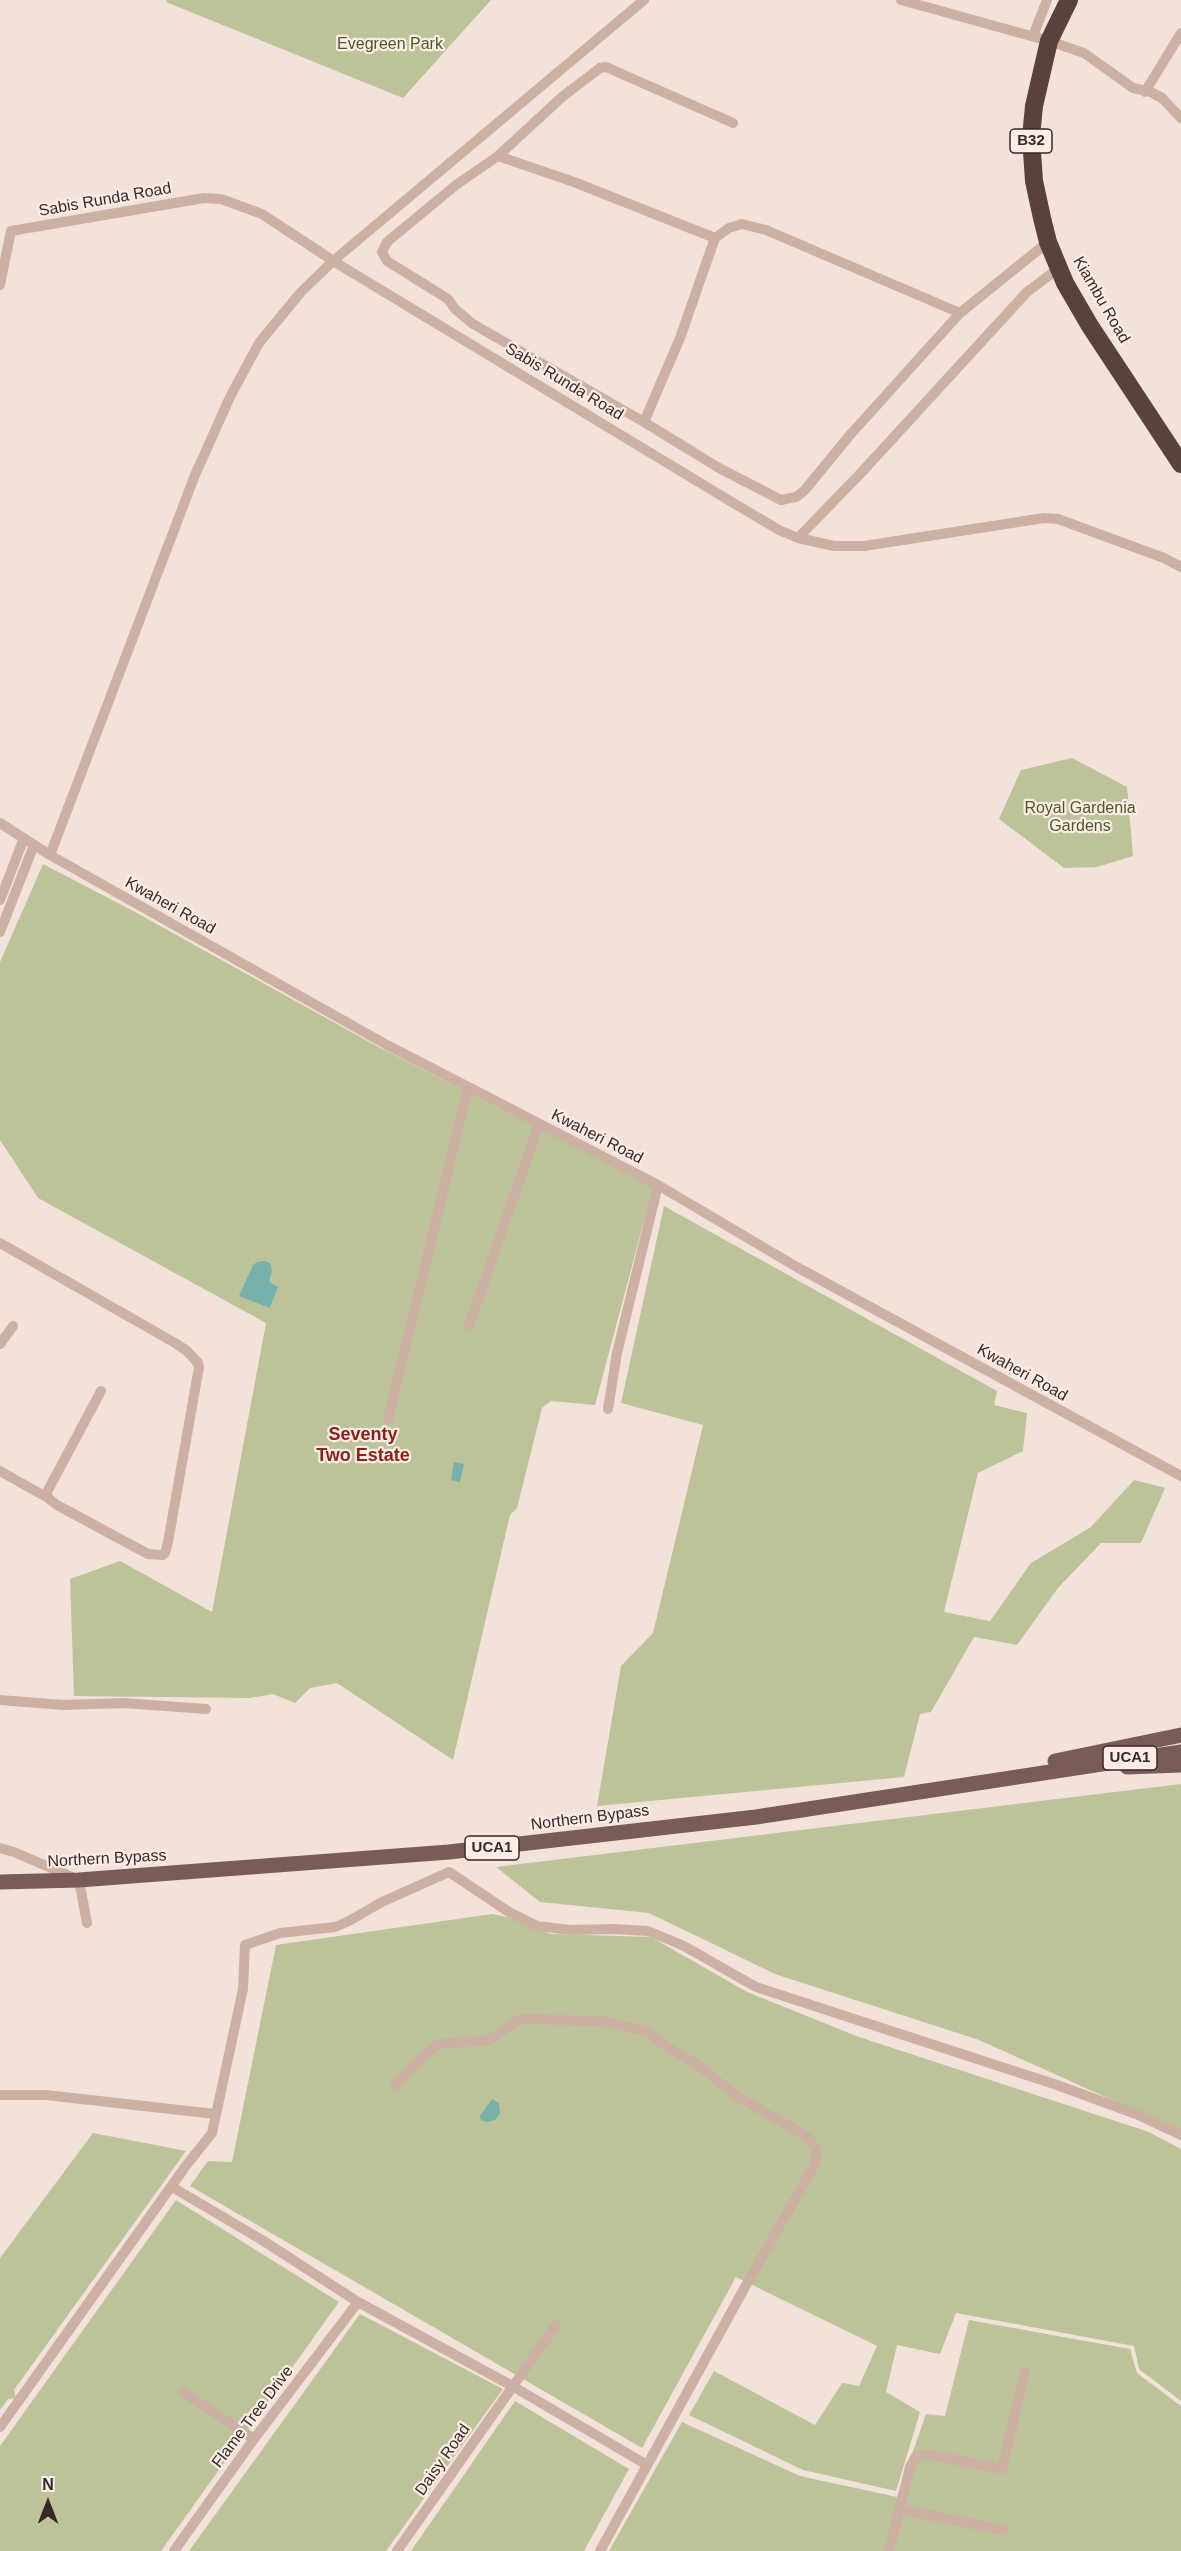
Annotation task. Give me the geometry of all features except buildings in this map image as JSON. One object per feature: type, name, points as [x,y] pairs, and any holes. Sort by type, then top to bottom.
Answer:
[{"type":"highway","name":"Kiambu Road","points":[[1069,0],[1041,38],[1031,137],[1034,181],[1048,242],[1090,326],[1181,464]]},
{"type":"main road","points":[[980,1782],[1041,1764],[1181,1735]]},
{"type":"main road","name":"Northern Bypass","points":[[0,1882],[79,1880],[449,1852],[756,1817],[1181,1752]]},
{"type":"main road","points":[[1079,1766],[1181,1765]]},
{"type":"street","points":[[50,855],[195,475],[230,397],[259,343],[301,292],[333,261],[644,0]]},
{"type":"street","points":[[901,0],[1041,38],[1092,57],[1133,88],[1151,92],[1162,98],[1181,118]]},
{"type":"street","points":[[1041,38],[1047,0]]},
{"type":"street","points":[[1145,92],[1181,33]]},
{"type":"street","points":[[734,123],[603,67],[562,97],[498,156],[456,185],[387,242],[382,247],[384,256],[448,299],[455,309],[473,324],[764,493],[781,500],[796,498],[804,491],[850,435],[960,313],[1048,242]]},
{"type":"street","points":[[498,156],[574,182],[715,238]]},
{"type":"street","name":"Sabis Runda Road","points":[[0,285],[11,231],[204,198],[221,199],[262,214],[333,261],[735,504],[779,530],[798,538],[834,546],[856,547],[1044,518],[1058,519],[1164,558],[1181,567]]},
{"type":"street","points":[[644,422],[680,338],[715,238],[729,228],[742,224],[753,225],[960,313]]},
{"type":"street","points":[[798,538],[1028,292],[1059,268]]},
{"type":"street","name":"Kwaheri Road","points":[[0,823],[50,855],[387,1045],[658,1185],[795,1266],[1181,1476]]},
{"type":"street","points":[[0,900],[24,838]]},
{"type":"street","points":[[0,932],[34,845]]},
{"type":"street","points":[[388,1419],[468,1088]]},
{"type":"street","points":[[469,1326],[539,1124]]},
{"type":"street","points":[[608,1409],[617,1353],[658,1185]]},
{"type":"street","points":[[0,1243],[175,1343],[195,1358],[199,1367],[165,1553],[156,1556],[148,1554],[0,1471]]},
{"type":"street","points":[[0,1344],[13,1326]]},
{"type":"street","points":[[48,1498],[47,1492],[101,1391]]},
{"type":"street","points":[[0,1700],[64,1705],[123,1703],[206,1709]]},
{"type":"street","points":[[0,1848],[79,1880],[87,1923]]},
{"type":"street","points":[[448,1872],[449,1852]]},
{"type":"street","points":[[0,2426],[212,2133],[243,1989],[245,1945],[280,1934],[335,1927],[382,1902],[448,1872]]},
{"type":"street","points":[[448,1872],[508,1912],[537,1926],[570,1930],[648,1931],[684,1946],[756,1987],[1057,2085],[1136,2114],[1181,2135]]},
{"type":"street","points":[[395,2086],[427,2053],[440,2044],[489,2040],[520,2019],[602,2021],[646,2031],[666,2047],[697,2064],[735,2095],[808,2137],[817,2151],[815,2164],[600,2551]]},
{"type":"street","points":[[0,2095],[46,2095],[215,2114]]},
{"type":"street","points":[[172,2187],[262,2240],[358,2302],[514,2387],[647,2465]]},
{"type":"street","name":"Flame Tree Drive","points":[[174,2551],[254,2439],[358,2302]]},
{"type":"street","name":"Daisy Road","points":[[397,2551],[514,2387],[555,2325]]},
{"type":"street","points":[[889,2551],[910,2467],[916,2456],[931,2455],[1002,2469],[1025,2372]]},
{"type":"street","points":[[183,2392],[254,2439]]},
{"type":"street","points":[[899,2509],[1003,2530]]},
{"type":"green space","name":"Evegreen Park","points":[[167,0],[491,0],[403,98],[166,2]]},
{"type":"green space","name":"Royal Gardenia Gardens","points":[[1072,758],[1127,787],[1133,856],[1097,867],[1064,868],[999,819],[1021,770]]},
{"type":"green space","points":[[43,864],[135,912],[373,1044],[653,1187],[595,1405],[551,1401],[542,1408],[517,1508],[510,1515],[453,1760],[337,1683],[310,1688],[295,1703],[273,1694],[250,1698],[74,1696],[70,1579],[120,1561],[212,1612],[266,1323],[38,1198],[0,1140],[0,962]]},
{"type":"green space","points":[[664,1206],[997,1391],[994,1405],[1027,1413],[1023,1451],[978,1473],[944,1612],[990,1621],[1031,1563],[1091,1527],[1134,1480],[1165,1488],[1141,1543],[1101,1543],[1058,1588],[1017,1645],[974,1637],[931,1712],[920,1714],[904,1777],[597,1806],[621,1666],[653,1633],[703,1425],[621,1403]]},
{"type":"green space","points":[[1181,1784],[1181,2131],[979,2040],[775,1974],[649,1913],[540,1902],[496,1867]]},
{"type":"green space","points":[[492,1914],[507,1917],[551,1934],[651,1937],[747,1992],[859,2037],[1149,2132],[1181,2149],[1181,2401],[1139,2369],[1134,2346],[956,2313],[940,2354],[897,2345],[886,2392],[920,2412],[896,2491],[803,2470],[689,2415],[714,2371],[815,2425],[842,2383],[859,2386],[877,2346],[736,2277],[642,2448],[190,2186],[208,2161],[232,2162],[276,1945]]},
{"type":"green space","points":[[93,2133],[186,2151],[14,2390],[16,2398],[8,2399],[0,2410],[0,2258]]},
{"type":"green space","points":[[176,2200],[339,2302],[161,2551],[0,2551],[0,2446]]},
{"type":"green space","points":[[360,2314],[503,2389],[386,2551],[189,2551]]},
{"type":"green space","points":[[969,2320],[1130,2349],[1137,2373],[1181,2406],[1181,2551],[609,2551],[682,2422],[800,2476],[897,2497],[926,2414],[945,2416]]},
{"type":"green space","points":[[515,2401],[629,2469],[584,2551],[411,2551]]},
{"type":"water","points":[[264,1261],[270,1263],[272,1270],[269,1282],[278,1287],[270,1308],[239,1296],[253,1265]]},
{"type":"water","points":[[454,1462],[464,1464],[460,1482],[451,1480]]},
{"type":"water","points":[[492,2099],[499,2103],[500,2113],[495,2120],[486,2122],[481,2120],[480,2116]]},
{"type":"district","name":"Seventy Two Estate","points":[[363,1445]]}]
